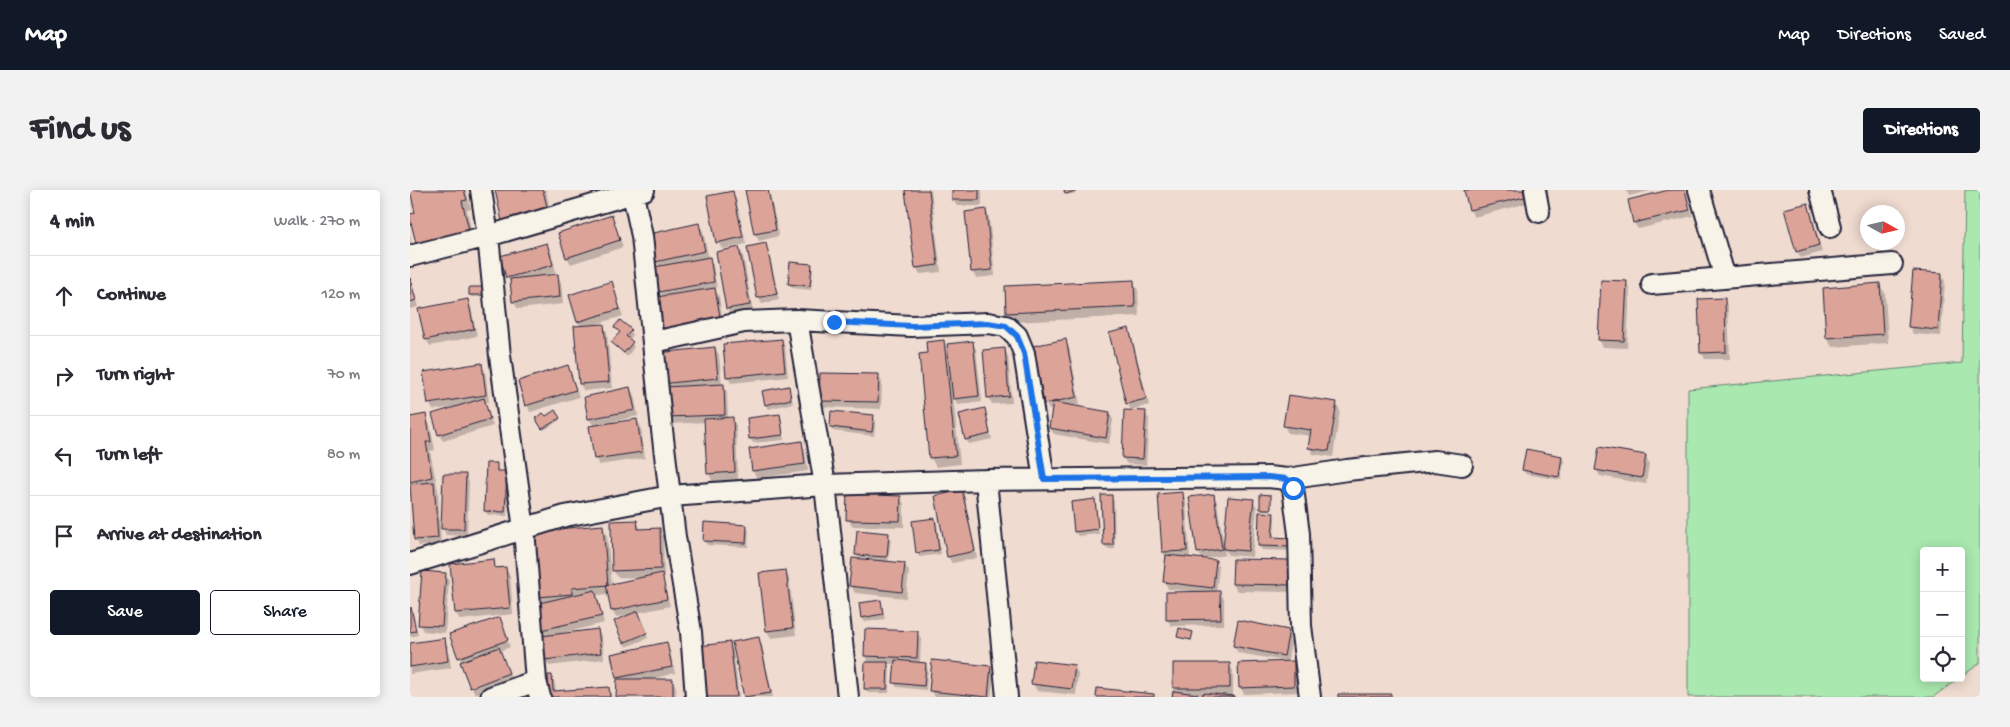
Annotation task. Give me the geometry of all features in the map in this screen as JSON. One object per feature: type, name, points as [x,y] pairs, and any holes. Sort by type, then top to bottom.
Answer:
[{"type":"street","points":[[481,190],[488,236],[500,356],[524,529],[538,689],[491,697]]},
{"type":"street","points":[[1535,190],[1539,212]]},
{"type":"street","points":[[1699,190],[1725,278]]},
{"type":"street","points":[[1820,190],[1830,227]]},
{"type":"street","points":[[410,256],[488,236],[636,191],[670,496],[691,632],[696,697]]},
{"type":"street","points":[[1652,284],[1892,264]]},
{"type":"street","points":[[654,342],[744,322],[797,320],[912,326],[988,323],[1006,326],[1017,336],[1024,353],[1044,479]]},
{"type":"street","points":[[797,320],[825,486],[848,697]]},
{"type":"street","points":[[410,564],[565,516],[670,496],[825,486],[986,480],[1258,477],[1287,479],[1347,470],[1435,462],[1462,465]]},
{"type":"street","points":[[1287,479],[1293,488],[1299,534],[1301,626],[1310,697]]},
{"type":"street","points":[[986,480],[1007,697]]},
{"type":"green space","points":[[1965,190],[1980,190],[1980,663],[1965,674],[1965,547],[1920,547],[1920,682],[1954,682],[1933,697],[1688,697],[1688,389],[1962,363]]},
{"type":"building","points":[[410,190],[464,190],[467,200],[462,201],[469,230],[416,243],[410,219],[410,214],[415,213]]},
{"type":"building","points":[[495,190],[543,190],[548,211],[502,221]]},
{"type":"building","points":[[745,190],[768,190],[776,230],[754,234]]},
{"type":"building","points":[[905,190],[929,190],[938,265],[915,268]]},
{"type":"building","points":[[952,190],[979,190],[979,200],[952,200]]},
{"type":"building","points":[[1064,190],[1076,190],[1076,191],[1065,194]]},
{"type":"building","points":[[1464,190],[1523,190],[1525,197],[1469,210]]},
{"type":"building","points":[[1669,190],[1685,190],[1690,210],[1633,223],[1628,200]]},
{"type":"building","points":[[733,191],[743,237],[716,243],[707,196]]},
{"type":"building","points":[[1808,203],[1819,245],[1796,252],[1784,209]]},
{"type":"building","points":[[986,209],[992,270],[971,272],[965,212]]},
{"type":"building","points":[[612,215],[620,240],[566,258],[558,233]]},
{"type":"building","points":[[699,223],[705,251],[655,262],[649,234]]},
{"type":"building","points":[[547,243],[553,265],[506,278],[500,256]]},
{"type":"building","points":[[766,243],[777,294],[757,298],[747,247]]},
{"type":"building","points":[[739,247],[750,305],[726,309],[716,252]]},
{"type":"building","points":[[710,257],[714,282],[658,292],[654,267]]},
{"type":"building","points":[[790,262],[812,264],[810,286],[788,284]]},
{"type":"building","points":[[1913,271],[1942,273],[1938,330],[1908,327]]},
{"type":"building","points":[[558,274],[560,297],[512,302],[510,279]]},
{"type":"building","points":[[410,278],[416,300],[410,302]]},
{"type":"building","points":[[1134,280],[1135,307],[1006,313],[1005,286]]},
{"type":"building","points":[[1601,280],[1627,281],[1624,341],[1598,340]]},
{"type":"building","points":[[612,281],[620,309],[577,322],[569,295]]},
{"type":"building","points":[[1880,283],[1883,334],[1826,338],[1823,288]]},
{"type":"building","points":[[469,287],[485,287],[484,295],[469,295]]},
{"type":"building","points":[[715,288],[721,322],[661,331],[656,297]]},
{"type":"building","points":[[1725,298],[1726,352],[1700,353],[1698,299]]},
{"type":"building","points":[[468,299],[474,329],[425,340],[418,309]]},
{"type":"building","points":[[620,320],[632,330],[626,336],[633,342],[624,353],[611,342],[620,332],[614,327]]},
{"type":"building","points":[[604,324],[609,382],[579,384],[574,326]]},
{"type":"building","points":[[1129,328],[1146,399],[1126,404],[1109,333]]},
{"type":"building","points":[[782,339],[785,371],[726,377],[723,344]]},
{"type":"building","points":[[1066,339],[1077,397],[1044,404],[1033,346]]},
{"type":"building","points":[[944,340],[956,456],[929,458],[919,354],[927,353],[926,342]]},
{"type":"building","points":[[973,341],[979,396],[953,399],[947,344]]},
{"type":"building","points":[[715,347],[718,378],[660,384],[657,353]]},
{"type":"building","points":[[1005,348],[1009,396],[987,398],[983,350]]},
{"type":"building","points":[[482,363],[486,395],[428,404],[423,372]]},
{"type":"building","points":[[568,365],[576,390],[525,406],[518,381]]},
{"type":"building","points":[[820,373],[879,374],[878,402],[819,401]]},
{"type":"building","points":[[724,384],[725,415],[665,417],[663,387]]},
{"type":"building","points":[[789,386],[791,399],[765,405],[762,391]]},
{"type":"building","points":[[630,387],[635,410],[588,419],[584,397]]},
{"type":"building","points":[[1288,395],[1337,402],[1329,451],[1308,448],[1311,430],[1283,426]]},
{"type":"building","points":[[484,398],[490,419],[438,435],[432,414]]},
{"type":"building","points":[[1053,402],[1110,412],[1106,438],[1049,428]]},
{"type":"building","points":[[985,408],[990,434],[965,440],[959,414]]},
{"type":"building","points":[[555,410],[560,418],[542,429],[535,418],[543,413],[546,416]]},
{"type":"building","points":[[1124,410],[1146,411],[1143,459],[1122,458]]},
{"type":"building","points":[[831,411],[874,415],[872,432],[830,427]]},
{"type":"building","points":[[426,414],[431,442],[426,442],[432,477],[410,482],[410,417]]},
{"type":"building","points":[[780,414],[783,435],[749,439],[747,418]]},
{"type":"building","points":[[733,417],[735,472],[707,474],[704,419]]},
{"type":"building","points":[[637,419],[642,452],[594,459],[589,426]]},
{"type":"building","points":[[802,441],[805,464],[752,471],[749,449]]},
{"type":"building","points":[[1599,447],[1646,455],[1642,478],[1595,470]]},
{"type":"building","points":[[1526,449],[1562,456],[1559,477],[1522,470]]},
{"type":"building","points":[[486,463],[497,463],[497,471],[507,471],[505,512],[484,511]]},
{"type":"building","points":[[443,474],[466,474],[464,529],[441,529]]},
{"type":"building","points":[[434,482],[438,538],[414,540],[410,484]]},
{"type":"building","points":[[962,490],[975,551],[947,557],[935,496]]},
{"type":"building","points":[[1183,492],[1187,551],[1162,552],[1158,494]]},
{"type":"building","points":[[847,494],[901,496],[900,521],[846,520]]},
{"type":"building","points":[[1214,494],[1222,549],[1197,553],[1189,497]]},
{"type":"building","points":[[1260,494],[1271,495],[1271,509],[1260,509]]},
{"type":"building","points":[[1101,495],[1112,495],[1113,545],[1103,545]]},
{"type":"building","points":[[1228,497],[1254,499],[1248,551],[1223,549]]},
{"type":"building","points":[[1095,499],[1098,529],[1074,532],[1071,502]]},
{"type":"building","points":[[1259,512],[1274,513],[1272,537],[1291,538],[1291,547],[1258,546]]},
{"type":"building","points":[[935,518],[939,550],[916,553],[912,521]]},
{"type":"building","points":[[637,520],[638,529],[660,528],[661,569],[612,571],[611,521]]},
{"type":"building","points":[[704,522],[747,525],[746,543],[703,541]]},
{"type":"building","points":[[603,525],[608,585],[572,588],[572,594],[538,597],[533,531]]},
{"type":"building","points":[[857,530],[889,533],[887,557],[855,555]]},
{"type":"building","points":[[1166,555],[1216,560],[1213,588],[1163,582]]},
{"type":"building","points":[[852,558],[905,563],[902,592],[849,586]]},
{"type":"building","points":[[494,559],[495,568],[506,567],[510,608],[455,613],[450,564]]},
{"type":"building","points":[[1233,559],[1291,560],[1291,585],[1232,584]]},
{"type":"building","points":[[786,570],[793,628],[766,631],[759,573]]},
{"type":"building","points":[[422,571],[446,573],[442,626],[418,625]]},
{"type":"building","points":[[662,573],[667,599],[611,611],[606,585]]},
{"type":"building","points":[[595,590],[602,616],[541,630],[535,604]]},
{"type":"building","points":[[1220,591],[1221,619],[1166,620],[1166,592]]},
{"type":"building","points":[[881,600],[883,614],[861,618],[859,603]]},
{"type":"building","points":[[410,608],[416,631],[410,632]]},
{"type":"building","points":[[638,611],[647,633],[623,643],[614,621]]},
{"type":"building","points":[[500,617],[508,640],[458,658],[449,634]]},
{"type":"building","points":[[1238,620],[1289,630],[1284,656],[1233,646]]},
{"type":"building","points":[[1179,628],[1193,632],[1191,640],[1177,637]]},
{"type":"building","points":[[598,629],[601,653],[544,660],[541,636]]},
{"type":"building","points":[[865,629],[918,631],[917,658],[864,656]]},
{"type":"building","points":[[759,637],[771,693],[744,697],[732,642]]},
{"type":"building","points":[[445,638],[448,661],[410,667],[410,643]]},
{"type":"building","points":[[667,642],[672,667],[616,678],[611,654]]},
{"type":"building","points":[[730,642],[737,697],[706,697],[699,646]]},
{"type":"building","points":[[499,647],[509,673],[470,688],[460,662]]},
{"type":"building","points":[[895,660],[926,663],[924,686],[893,683]]},
{"type":"building","points":[[932,660],[991,666],[988,697],[929,691]]},
{"type":"building","points":[[1034,660],[1075,665],[1072,689],[1031,684]]},
{"type":"building","points":[[1294,661],[1294,686],[1239,688],[1238,663]]},
{"type":"building","points":[[865,662],[888,662],[887,689],[864,689]]},
{"type":"building","points":[[1173,663],[1230,663],[1230,688],[1173,688]]},
{"type":"building","points":[[548,675],[552,675],[553,691],[609,687],[610,697],[549,697]]},
{"type":"building","points":[[617,679],[673,679],[673,697],[616,697]]},
{"type":"building","points":[[1097,688],[1154,694],[1154,697],[1096,697]]},
{"type":"building","points":[[1173,691],[1198,694],[1198,697],[1172,697]]},
{"type":"building","points":[[1203,693],[1234,696],[1234,697],[1202,697]]},
{"type":"building","points":[[1338,694],[1391,694],[1391,697],[1338,697]]},
{"type":"route","points":[[834,322],[912,326],[988,323],[1006,326],[1017,336],[1024,353],[1044,479],[1268,477],[1287,479],[1293,488]]}]
